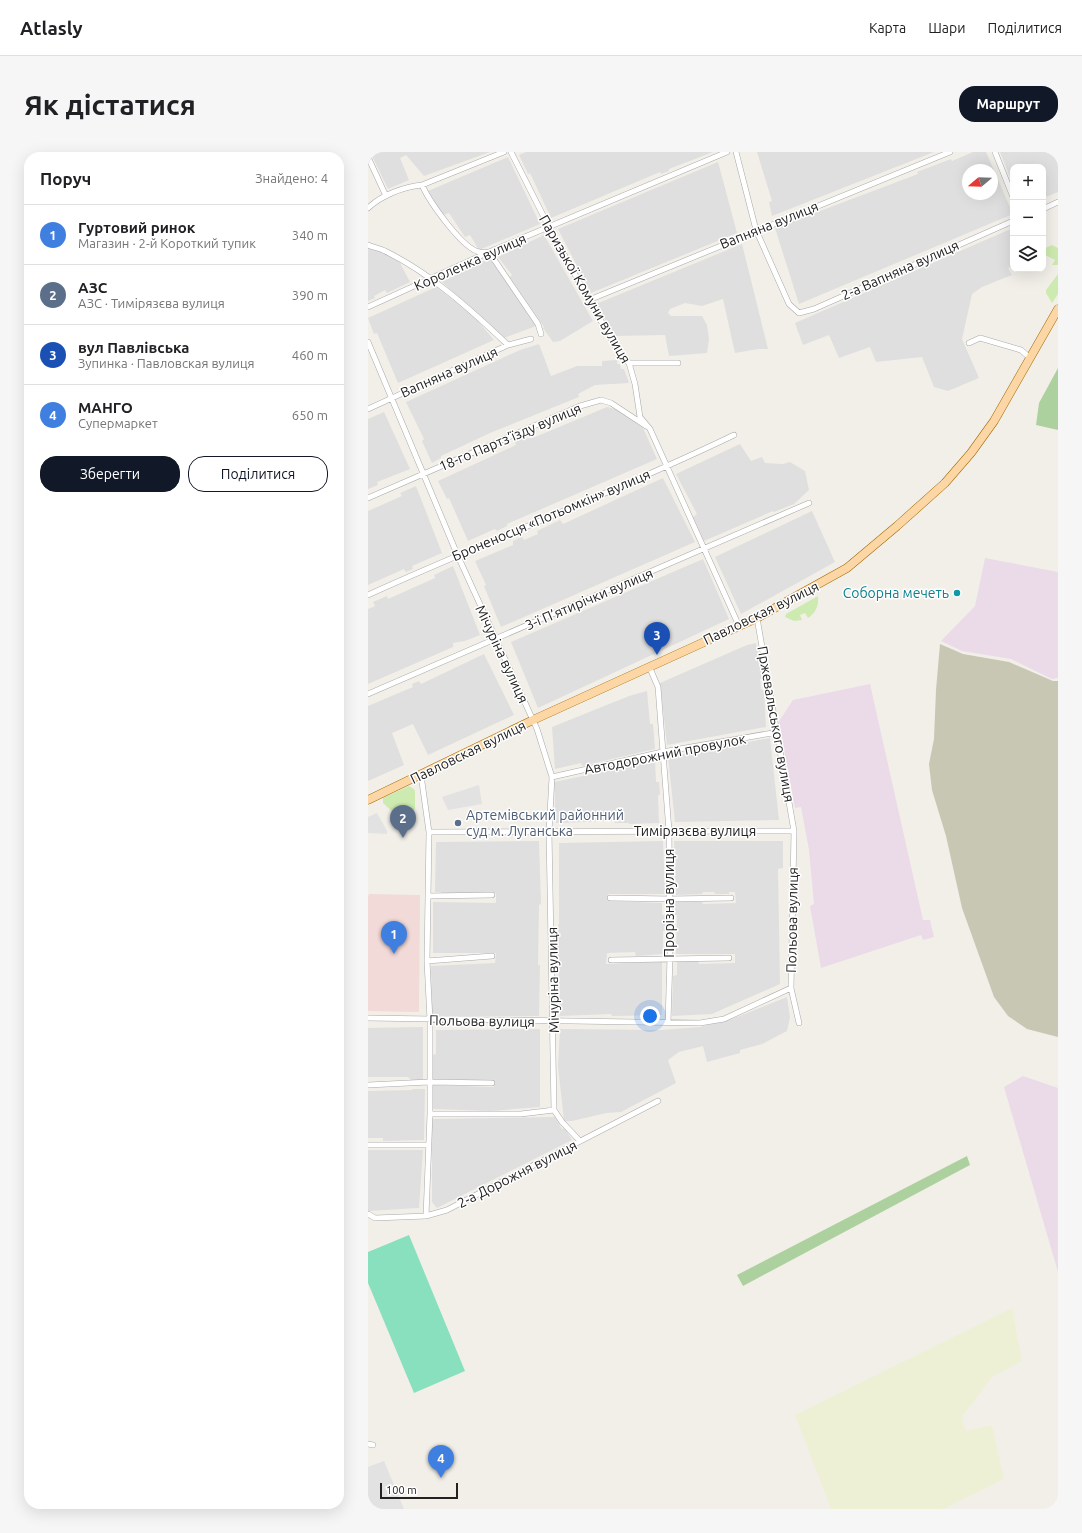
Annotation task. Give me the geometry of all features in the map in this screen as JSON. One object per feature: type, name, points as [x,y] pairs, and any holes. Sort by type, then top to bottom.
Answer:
[{"type":"main road","name":"Павловская вулиця","points":[[368,800],[533,720],[757,618],[847,568],[898,526],[945,482],[971,453],[994,421],[1058,309]]},
{"type":"street","points":[[368,208],[377,200],[409,186],[422,185],[504,152]]},
{"type":"street","name":"Паризької Комуни вулиця","points":[[511,152],[588,300],[617,349],[629,363],[635,384],[640,417],[650,429],[739,626]]},
{"type":"street","name":"Короленка вулиця","points":[[368,307],[489,252],[727,152]]},
{"type":"street","points":[[736,152],[756,230]]},
{"type":"street","name":"Вапняна вулиця","points":[[588,300],[756,230],[950,152]]},
{"type":"street","points":[[995,152],[1010,190]]},
{"type":"street","points":[[368,157],[386,196]]},
{"type":"street","points":[[422,185],[426,194],[455,233],[472,249],[480,252],[489,252],[538,324],[541,334]]},
{"type":"street","points":[[1046,208],[1058,202]]},
{"type":"street","name":"2-а Вапняна вулиця","points":[[756,230],[789,304],[799,313],[814,309],[1010,222]]},
{"type":"street","points":[[368,245],[383,250],[431,278],[460,301],[508,346]]},
{"type":"street","points":[[969,343],[980,338],[1021,350],[1029,358]]},
{"type":"street","name":"Вапняна вулиця","points":[[368,409],[508,346],[531,339]]},
{"type":"street","name":"Мічуріна вулиця","points":[[368,342],[457,554],[533,720],[552,777],[549,832],[554,1021],[554,1110]]},
{"type":"street","points":[[629,363],[678,363]]},
{"type":"street","name":"18-го Партз’їзду вулиця","points":[[368,498],[580,406],[601,400],[611,404],[650,429]]},
{"type":"street","name":"Броненосця «Потьомкін» вулиця","points":[[368,595],[457,554],[668,467],[734,435]]},
{"type":"street","name":"3-ї П’ятирічки вулиця","points":[[368,694],[495,638],[705,550],[809,503]]},
{"type":"street","name":"Пржевальського вулиця","points":[[757,618],[794,830]]},
{"type":"street","name":"Прорізна вулиця","points":[[649,666],[658,688],[669,831],[670,957],[668,1022]]},
{"type":"street","name":"Автодорожний провулок","points":[[552,777],[662,752],[778,732]]},
{"type":"street","points":[[421,775],[429,832],[427,961],[430,1020],[430,1114],[426,1216]]},
{"type":"street","name":"Тимірязєва вулиця","points":[[429,832],[794,830]]},
{"type":"street","name":"Польова вулиця","points":[[368,1018],[700,1023],[724,1019],[791,988],[794,830]]},
{"type":"street","points":[[428,896],[492,895]]},
{"type":"street","points":[[610,898],[731,898]]},
{"type":"street","points":[[427,961],[492,956]]},
{"type":"street","points":[[611,960],[670,957],[729,958]]},
{"type":"street","points":[[791,988],[799,1024]]},
{"type":"street","points":[[368,1085],[429,1082],[492,1083]]},
{"type":"street","name":"2-а Дорожня вулиця","points":[[368,1214],[375,1218],[426,1216],[447,1210],[658,1101]]},
{"type":"street","points":[[430,1114],[522,1114],[554,1110],[562,1122],[580,1141]]},
{"type":"street","points":[[368,1145],[428,1145]]},
{"type":"shaded area","points":[[370,152],[490,152],[424,176],[406,155],[400,158],[409,180],[388,189]]},
{"type":"shaded area","points":[[526,152],[713,152],[669,169],[669,171],[661,174],[660,172],[551,218],[530,173],[528,174],[519,155]]},
{"type":"shaded area","points":[[757,152],[934,152],[772,216],[769,202],[772,201]]},
{"type":"shaded area","points":[[973,152],[986,152],[991,164],[962,164],[962,200],[998,200],[998,180],[1010,207],[1010,215],[799,304],[775,228],[918,174],[917,172],[951,159],[952,161]]},
{"type":"shaded area","points":[[1000,152],[1058,152],[1058,192],[1046,197],[1046,164],[1010,164],[1010,177]]},
{"type":"shaded area","points":[[508,157],[540,224],[479,250],[470,235],[465,237],[449,213],[443,215],[428,191]]},
{"type":"shaded area","points":[[718,162],[737,233],[591,293],[558,229]]},
{"type":"shaded area","points":[[1010,229],[1010,267],[1008,268],[1012,275],[982,287],[972,294],[962,339],[979,378],[948,391],[934,387],[922,357],[876,362],[870,347],[839,358],[829,335],[803,345],[795,323]]},
{"type":"shaded area","points":[[544,235],[593,321],[560,341],[553,342],[510,277],[512,275],[498,257]]},
{"type":"shaded area","points":[[742,244],[768,349],[758,349],[735,353],[723,299],[702,306],[685,303],[670,309],[668,313],[671,316],[702,316],[707,325],[709,339],[707,353],[669,356],[665,335],[615,336],[596,304]]},
{"type":"shaded area","points":[[368,247],[383,252],[399,261],[410,282],[387,293],[385,290],[374,296],[375,298],[368,301]]},
{"type":"shaded area","points":[[490,258],[536,326],[504,338],[442,282]]},
{"type":"shaded area","points":[[436,287],[472,314],[494,340],[398,383],[377,333],[374,334],[368,318]]},
{"type":"shaded area","points":[[539,344],[551,376],[577,366],[602,366],[602,361],[617,360],[617,364],[620,364],[621,369],[624,369],[629,383],[595,385],[578,394],[579,397],[490,433],[441,456],[441,458],[432,463],[422,441],[424,439],[406,402],[520,350]]},
{"type":"shaded area","points":[[607,407],[616,409],[643,428],[657,459],[507,524],[507,526],[497,531],[495,529],[468,541],[449,498],[447,499],[438,481],[516,445],[515,442],[525,437],[526,439],[535,437]]},
{"type":"shaded area","points":[[384,412],[410,469],[377,482],[378,485],[368,489],[368,419]]},
{"type":"shaded area","points":[[740,444],[751,461],[762,457],[765,463],[783,464],[790,462],[805,471],[809,490],[794,504],[774,512],[773,511],[704,541],[693,517],[697,514],[676,474]]},
{"type":"shaded area","points":[[663,478],[695,542],[501,627],[484,586],[486,585],[475,561],[513,545],[513,541],[522,537],[524,540],[538,534],[537,531],[560,520],[563,524]]},
{"type":"shaded area","points":[[416,486],[442,553],[412,566],[413,569],[406,572],[404,569],[368,585],[368,511],[402,496],[400,493]]},
{"type":"shaded area","points":[[812,511],[835,562],[741,614],[715,557]]},
{"type":"shaded area","points":[[985,558],[1058,572],[1058,678],[1052,679],[1011,659],[962,651],[941,641],[975,606]]},
{"type":"shaded area","points":[[703,559],[729,619],[538,708],[511,642]]},
{"type":"shaded area","points":[[453,566],[480,635],[465,641],[453,643],[453,647],[368,684],[368,609],[375,606],[373,602],[387,596],[388,599],[435,578],[434,575]]},
{"type":"shaded area","points":[[756,643],[763,678],[760,679],[761,689],[764,691],[766,727],[667,745],[660,683],[747,645]]},
{"type":"shaded area","points":[[940,644],[963,654],[1009,662],[1053,681],[1058,681],[1058,1037],[1027,1029],[1008,1016],[994,997],[962,908],[946,836],[932,790],[929,764],[934,739]]},
{"type":"shaded area","points":[[484,654],[514,715],[428,755],[413,724],[392,733],[404,765],[368,781],[368,706],[413,687],[412,684],[419,681],[421,684]]},
{"type":"shaded area","points":[[870,684],[923,920],[930,920],[934,937],[923,940],[921,935],[821,968],[810,906],[814,904],[809,850],[801,807],[795,808],[779,721],[793,700]]},
{"type":"shaded area","points":[[647,691],[650,724],[653,724],[655,749],[582,766],[581,763],[555,769],[552,727],[629,696]]},
{"type":"shaded area","points":[[770,738],[779,820],[675,822],[668,757]]},
{"type":"shaded area","points":[[655,761],[656,782],[659,782],[660,794],[658,796],[659,823],[629,824],[615,823],[613,821],[556,823],[554,782]]},
{"type":"shaded area","points":[[479,785],[482,804],[448,810],[442,797]]},
{"type":"shaded area","points":[[377,813],[387,831],[387,834],[368,833],[368,817]]},
{"type":"shaded area","points":[[539,841],[541,904],[539,905],[539,1016],[432,1017],[431,966],[495,963],[496,953],[433,953],[433,902],[496,903],[496,893],[441,894],[441,892],[435,892],[436,842]]},
{"type":"shaded area","points":[[663,841],[665,894],[608,894],[607,901],[662,903],[662,915],[665,915],[666,931],[663,931],[663,954],[636,956],[635,952],[607,953],[606,964],[662,961],[662,1015],[612,1016],[611,1014],[560,1016],[557,928],[559,924],[559,843]]},
{"type":"shaded area","points":[[674,841],[783,841],[783,868],[778,869],[780,984],[712,1014],[672,1016],[673,976],[677,975],[677,961],[698,961],[699,964],[735,963],[735,954],[676,954],[677,915],[675,915],[675,902],[702,902],[703,904],[736,903],[735,892],[729,892],[729,894],[703,892],[702,894],[676,895]]},
{"type":"shaded area","points":[[369,894],[420,895],[419,1012],[368,1011]]},
{"type":"shaded area","points":[[787,997],[790,1017],[787,1031],[762,1044],[740,1050],[740,1053],[707,1062],[703,1046],[679,1052],[668,1060],[676,1083],[621,1112],[606,1113],[572,1121],[564,1121],[558,1066],[560,1029],[661,1030],[700,1027],[732,1019]]},
{"type":"shaded area","points":[[423,1027],[423,1080],[411,1080],[408,1077],[368,1077],[368,1028]]},
{"type":"shaded area","points":[[540,1029],[540,1107],[491,1111],[433,1109],[433,1085],[494,1087],[495,1081],[431,1078],[432,1055],[436,1054],[436,1030]]},
{"type":"shaded area","points":[[1023,1076],[1058,1088],[1058,1272],[1004,1087]]},
{"type":"shaded area","points":[[425,1089],[424,1140],[383,1141],[383,1138],[368,1138],[368,1091]]},
{"type":"shaded area","points":[[555,1117],[562,1129],[565,1128],[572,1140],[437,1208],[432,1202],[432,1119]]},
{"type":"shaded area","points":[[368,1150],[423,1150],[419,1208],[368,1211]]},
{"type":"shaded area","points":[[1012,1308],[1022,1361],[992,1377],[961,1418],[966,1431],[992,1425],[1004,1479],[943,1509],[831,1509],[795,1415]]},
{"type":"shaded area","points":[[384,1461],[404,1509],[368,1509],[368,1467]]},
{"type":"green space","points":[[1052,245],[1058,248],[1058,265],[1052,265],[1055,260],[1046,256],[1046,248]]},
{"type":"green space","points":[[1058,274],[1058,294],[1052,303],[1046,293],[1046,290]]},
{"type":"green space","points":[[1058,368],[1058,430],[1036,425],[1039,403]]},
{"type":"green space","points":[[818,596],[816,608],[813,614],[808,618],[805,613],[800,615],[802,620],[794,621],[785,617],[786,614]]},
{"type":"green space","points":[[409,786],[415,791],[415,809],[412,812],[395,814],[383,803],[383,798]]},
{"type":"green space","points":[[967,1156],[970,1165],[743,1286],[737,1275]]},
{"type":"green space","points":[[409,1235],[465,1371],[414,1393],[368,1283],[368,1252]]},
{"type":"place","name":"Соборна мечеть","points":[[957,593]]},
{"type":"place","name":"вул Павлівська","points":[[657,655]]},
{"type":"place","name":"Артемівський районний суд м. Луганська","points":[[458,823]]},
{"type":"place","name":"АЗС","points":[[403,838]]},
{"type":"place","name":"Гуртовий ринок","points":[[394,954]]},
{"type":"place","name":"МАНГО","points":[[441,1478]]}]
